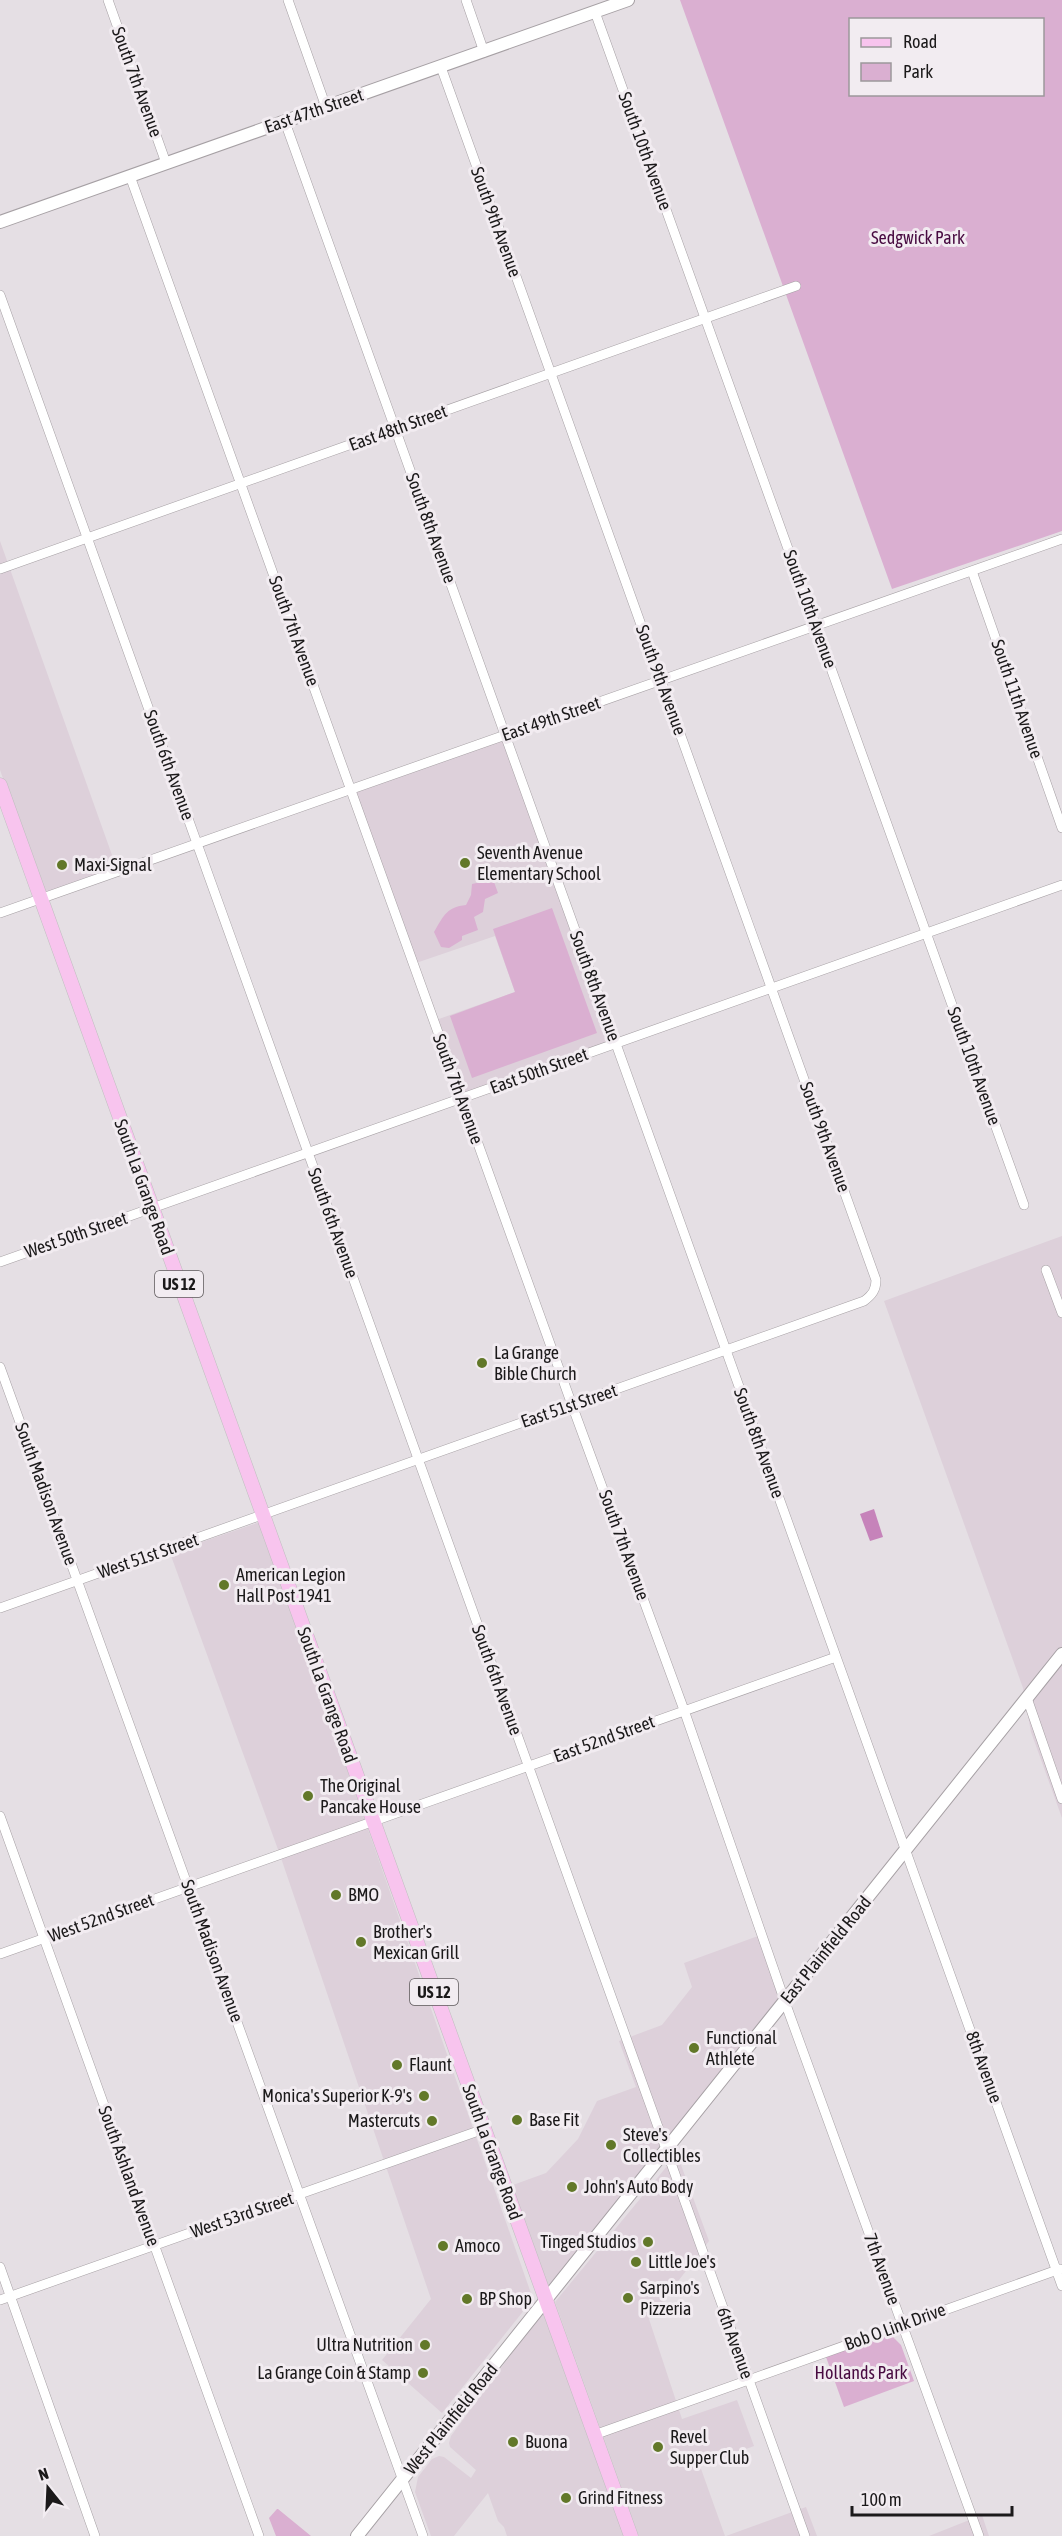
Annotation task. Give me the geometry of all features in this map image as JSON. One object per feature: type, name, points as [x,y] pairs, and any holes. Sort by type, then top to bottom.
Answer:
[{"type":"main road","name":"East 47th Street","points":[[0,222],[628,0]]},
{"type":"main road","name":"South La Grange Road","points":[[0,785],[631,2536]]},
{"type":"main road","name":"East Plainfield Road","points":[[546,2302],[1062,1654]]},
{"type":"main road","name":"West Plainfield Road","points":[[357,2536],[546,2302]]},
{"type":"street","name":"South 7th Avenue","points":[[108,0],[166,163]]},
{"type":"street","points":[[288,0],[326,107]]},
{"type":"street","points":[[466,0],[484,52]]},
{"type":"street","name":"South 10th Avenue","points":[[595,12],[1024,1205]]},
{"type":"street","name":"South 9th Avenue","points":[[441,68],[876,1280],[874,1292]]},
{"type":"street","name":"South 8th Avenue","points":[[285,122],[907,1849]]},
{"type":"street","name":"South 7th Avenue","points":[[130,176],[684,1710],[785,2002]]},
{"type":"street","name":"East 48th Street","points":[[0,569],[796,286]]},
{"type":"street","name":"South 6th Avenue","points":[[0,295],[666,2151]]},
{"type":"street","name":"East 49th Street","points":[[0,913],[1062,539]]},
{"type":"street","name":"South 11th Avenue","points":[[972,571],[1062,828]]},
{"type":"street","name":"East 50th Street","points":[[152,1209],[1062,885]]},
{"type":"street","name":"West 50th Street","points":[[0,1262],[152,1209]]},
{"type":"street","points":[[1046,1270],[1062,1313]]},
{"type":"street","name":"East 51st Street","points":[[262,1515],[864,1301],[874,1292]]},
{"type":"street","name":"South Madison Avenue","points":[[0,1367],[423,2536]]},
{"type":"street","name":"West 51st Street","points":[[0,1608],[262,1515]]},
{"type":"street","name":"East 52nd Street","points":[[372,1821],[836,1657]]},
{"type":"street","points":[[1027,1698],[1062,1799]]},
{"type":"street","name":"South Ashland Avenue","points":[[0,1816],[259,2536]]},
{"type":"street","name":"West 52nd Street","points":[[0,1954],[372,1821]]},
{"type":"street","name":"8th Avenue","points":[[907,1849],[1059,2269],[1062,2286]]},
{"type":"street","name":"7th Avenue","points":[[785,2002],[979,2536]]},
{"type":"street","name":"West 53rd Street","points":[[0,2300],[484,2129]]},
{"type":"street","name":"6th Avenue","points":[[666,2151],[805,2536]]},
{"type":"street","points":[[0,2267],[95,2536]]},
{"type":"street","name":"Bob O Link Drive","points":[[594,2435],[1059,2269]]},
{"type":"shaded area","points":[[0,541],[117,869],[44,895],[0,770]]},
{"type":"shaded area","name":"Seventh Avenue Elementary School","points":[[504,737],[613,1042],[463,1096],[436,1020],[515,992],[495,936],[416,963],[355,790]]},
{"type":"shaded area","points":[[1062,1236],[1062,1818],[1031,1732],[1023,1688],[884,1301]]},
{"type":"shaded area","points":[[874,1509],[883,1537],[870,1541],[860,1514]]},
{"type":"shaded area","points":[[260,1522],[533,2299],[442,2413],[382,2360],[431,2299],[280,1855],[170,1553]]},
{"type":"shaded area","points":[[758,1936],[779,1999],[546,2295],[507,2187],[546,2173],[578,2139],[597,2101],[636,2087],[619,2041],[662,2025],[692,1987],[684,1963]]},
{"type":"shaded area","points":[[677,2154],[709,2241],[649,2319],[682,2419],[737,2400],[754,2446],[700,2466],[725,2536],[639,2536],[555,2302]]},
{"type":"shaded area","points":[[545,2308],[631,2536],[507,2536],[504,2527],[498,2521],[488,2493],[454,2536],[431,2536],[415,2492],[418,2477],[432,2459],[439,2456],[444,2457],[471,2478],[476,2470],[450,2447],[451,2436]]},
{"type":"shaded area","points":[[806,2507],[817,2536],[726,2536]]},
{"type":"shaded area","points":[[982,2515],[989,2536],[929,2536]]},
{"type":"green space","name":"Sedgwick Park","points":[[680,0],[1062,0],[1062,531],[892,589]]},
{"type":"green space","points":[[490,880],[494,882],[498,893],[485,899],[483,912],[474,917],[478,930],[462,936],[462,940],[449,948],[441,947],[434,932],[444,917],[450,910],[466,905],[471,895],[472,884]]},
{"type":"green space","points":[[552,908],[597,1033],[472,1078],[450,1016],[515,992],[493,929]]},
{"type":"green space","name":"Hollands Park","points":[[892,2336],[901,2345],[914,2381],[844,2407],[826,2357]]},
{"type":"green space","points":[[277,2509],[311,2536],[276,2536],[269,2518]]},
{"type":"place","name":"Seventh Avenue Elementary School","points":[[465,863]]},
{"type":"place","name":"Maxi-Signal","points":[[62,865]]},
{"type":"place","name":"La Grange Bible Church","points":[[482,1363]]},
{"type":"place","name":"American Legion Hall Post 1941","points":[[224,1585]]},
{"type":"place","name":"The Original Pancake House","points":[[308,1796]]},
{"type":"place","name":"BMO","points":[[336,1895]]},
{"type":"place","name":"Brother's Mexican Grill","points":[[361,1942]]},
{"type":"place","name":"Functional Athlete","points":[[694,2048]]},
{"type":"place","name":"Flaunt","points":[[397,2065]]},
{"type":"place","name":"Monica's Superior K-9's","points":[[424,2096]]},
{"type":"place","name":"Base Fit","points":[[517,2120]]},
{"type":"place","name":"Mastercuts","points":[[432,2121]]},
{"type":"place","name":"Steve's Collectibles","points":[[611,2145]]},
{"type":"place","name":"John's Auto Body","points":[[572,2187]]},
{"type":"place","name":"Tinged Studios","points":[[648,2242]]},
{"type":"place","name":"Amoco","points":[[443,2246]]},
{"type":"place","name":"Little Joe's","points":[[636,2262]]},
{"type":"place","name":"Sarpino's Pizzeria","points":[[628,2298]]},
{"type":"place","name":"BP Shop","points":[[467,2299]]},
{"type":"place","name":"Ultra Nutrition","points":[[425,2345]]},
{"type":"place","name":"La Grange Coin & Stamp","points":[[423,2373]]},
{"type":"place","name":"Buona","points":[[513,2442]]},
{"type":"place","name":"Revel Supper Club","points":[[658,2447]]},
{"type":"place","name":"Grind Fitness","points":[[566,2498]]}]
